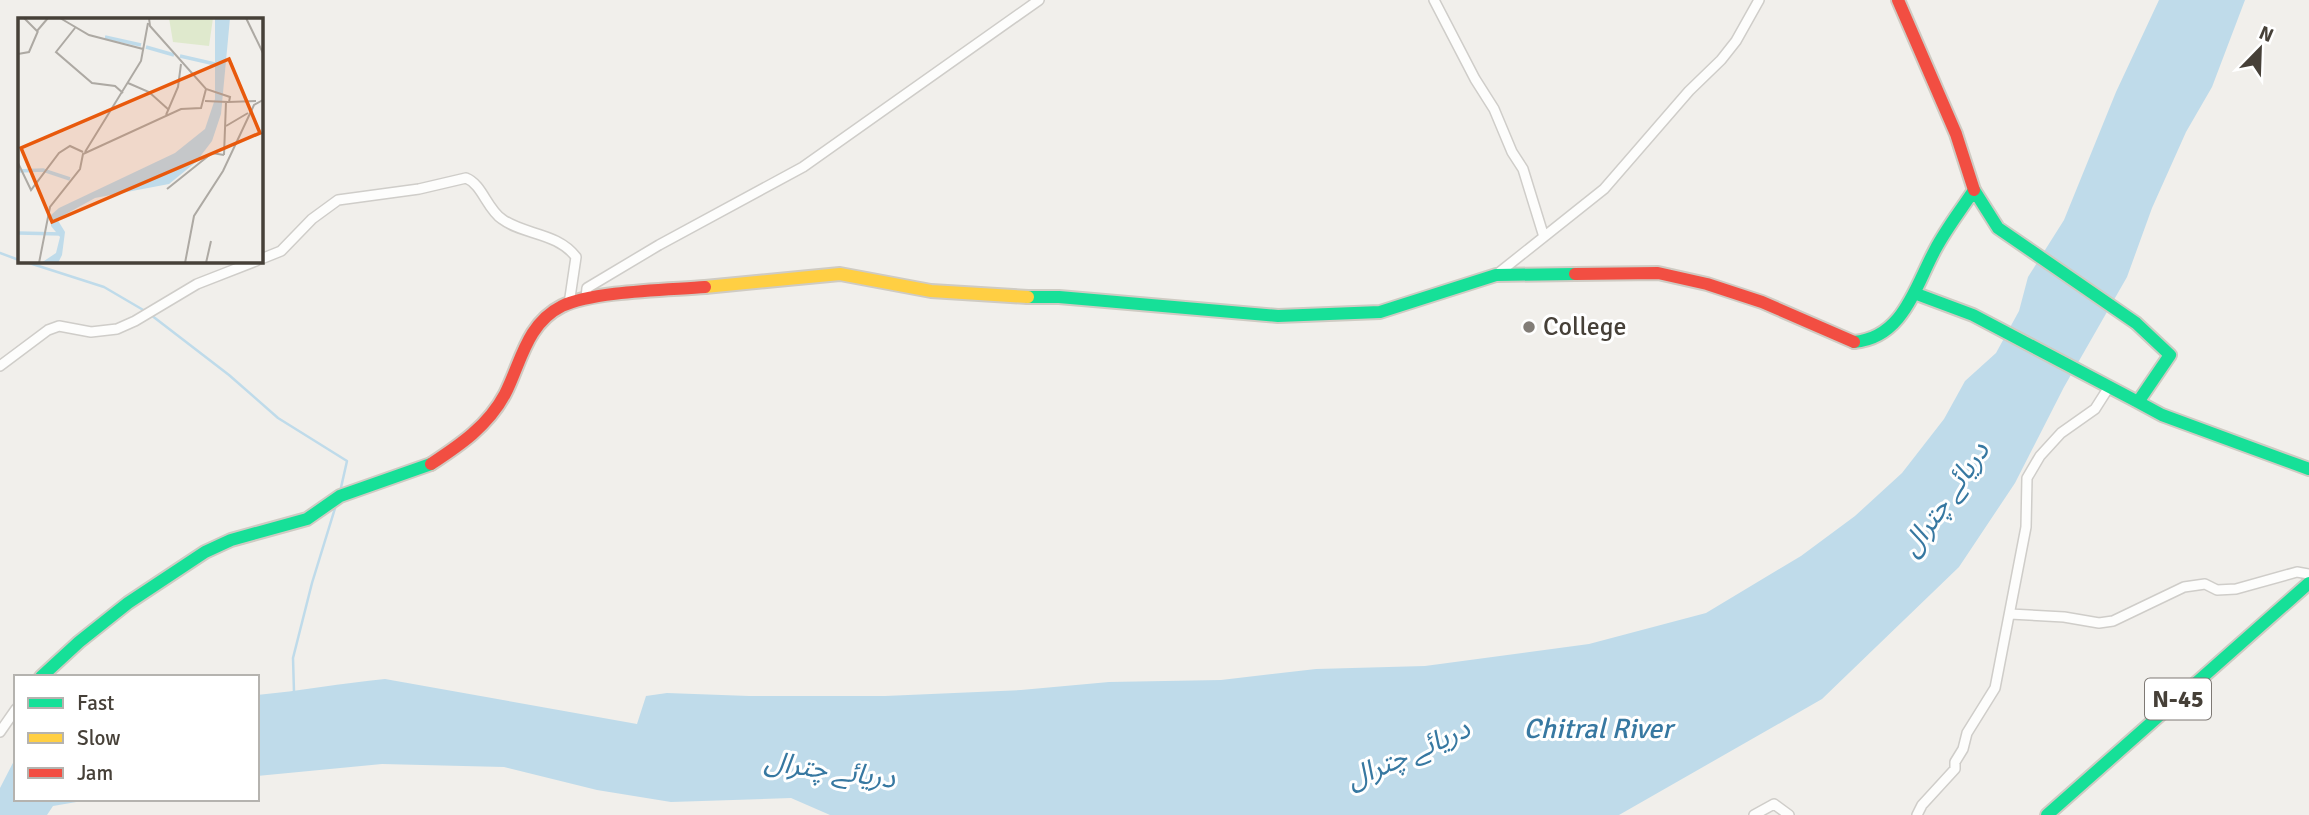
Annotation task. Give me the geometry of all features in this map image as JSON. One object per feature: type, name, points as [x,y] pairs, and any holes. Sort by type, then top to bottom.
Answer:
[{"type":"main road","points":[[1898,0],[1956,134],[1974,190],[1998,228],[2136,323],[2170,355],[2138,402]]},
{"type":"main road","points":[[43,675],[128,603],[205,552],[231,540],[307,519],[340,496],[428,466],[474,435],[504,396],[527,340],[536,327],[560,307],[586,298],[840,274],[931,292],[1059,298],[1278,316],[1380,312],[1496,275],[1658,272],[1762,302],[1854,342],[1873,340],[1905,312],[1936,248],[1974,190]]},
{"type":"main road","points":[[1914,293],[1973,316],[2095,377],[2162,415],[2309,469]]},
{"type":"main road","name":"N-45","points":[[2047,815],[2309,583]]},
{"type":"street","points":[[586,298],[587,288],[659,245],[803,167],[1039,0]]},
{"type":"street","points":[[1434,0],[1475,79],[1494,109],[1512,152],[1523,169],[1544,237]]},
{"type":"street","points":[[1496,275],[1604,189],[1689,91],[1721,60],[1736,41],[1759,0]]},
{"type":"street","points":[[262,259],[281,250],[312,219],[338,200],[419,189],[466,178],[477,186],[499,218],[547,237],[571,250],[576,257],[569,304]]},
{"type":"street","points":[[0,366],[48,330],[60,326],[90,332],[117,329],[197,284],[254,262]]},
{"type":"street","points":[[1917,815],[1922,805],[1955,769],[1955,762],[1963,749],[1967,733],[1995,688],[2025,527],[2027,478],[2040,456],[2061,433],[2095,409],[2109,387]]},
{"type":"street","points":[[2010,614],[2064,617],[2099,623],[2113,621],[2184,587],[2205,584],[2217,590],[2236,589],[2297,572],[2309,574]]},
{"type":"street","points":[[0,732],[14,712]]},
{"type":"street","points":[[1754,815],[1774,804],[1789,815]]},
{"type":"water","name":"Chitral River","points":[[2159,0],[2245,0],[2212,87],[2186,132],[2152,208],[2127,277],[2064,387],[2015,483],[1959,567],[1822,699],[1619,815],[830,815],[791,798],[671,802],[597,790],[504,767],[382,764],[259,776],[259,695],[385,679],[637,724],[646,696],[667,693],[885,696],[1021,690],[1109,682],[1221,680],[1316,669],[1425,666],[1589,644],[1706,613],[1801,556],[1855,516],[1902,473],[1944,419],[1965,381],[1996,353],[2019,311],[2028,277],[2064,220],[2116,92]]},
{"type":"water","points":[[14,761],[14,801],[82,801],[53,806],[47,815],[0,815],[0,788]]},
{"type":"waterway","points":[[0,253],[18,260]]},
{"type":"waterway","points":[[26,262],[104,287],[145,311]]},
{"type":"waterway","points":[[151,315],[229,375],[278,418],[347,461],[340,492]]},
{"type":"waterway","points":[[294,692],[293,658],[336,505]]},
{"type":"traffic: fast","points":[[1974,190],[1998,228],[2136,323],[2170,355],[2138,402],[2162,415],[2309,469]]},
{"type":"traffic: fast","points":[[1854,342],[1871,338],[1896,321],[1914,294],[1939,242],[1974,190]]},
{"type":"traffic: fast","points":[[1028,297],[1059,297],[1278,316],[1380,312],[1496,275],[1575,274]]},
{"type":"traffic: fast","points":[[1914,293],[1973,315],[2138,402]]},
{"type":"traffic: fast","points":[[43,675],[128,603],[205,552],[231,540],[307,519],[340,496],[431,464]]},
{"type":"traffic: fast","points":[[2047,815],[2309,583]]},
{"type":"traffic: slow","points":[[705,287],[840,274],[931,291],[1028,297]]},
{"type":"traffic: jam","points":[[1898,0],[1956,134],[1974,190]]},
{"type":"traffic: jam","points":[[1575,274],[1658,273],[1707,284],[1762,302],[1854,342]]},
{"type":"traffic: jam","points":[[431,464],[463,442],[490,416],[505,394],[532,334],[540,323],[562,306],[592,297],[705,287]]},
{"type":"place","name":"College","points":[[1529,327]]},
{"type":"water label","name":"دریائے چترال","points":[[1945,499]]},
{"type":"water label","name":"دریائے چترال","points":[[1408,754]]},
{"type":"water label","name":"دریائے چترال","points":[[830,770]]}]
